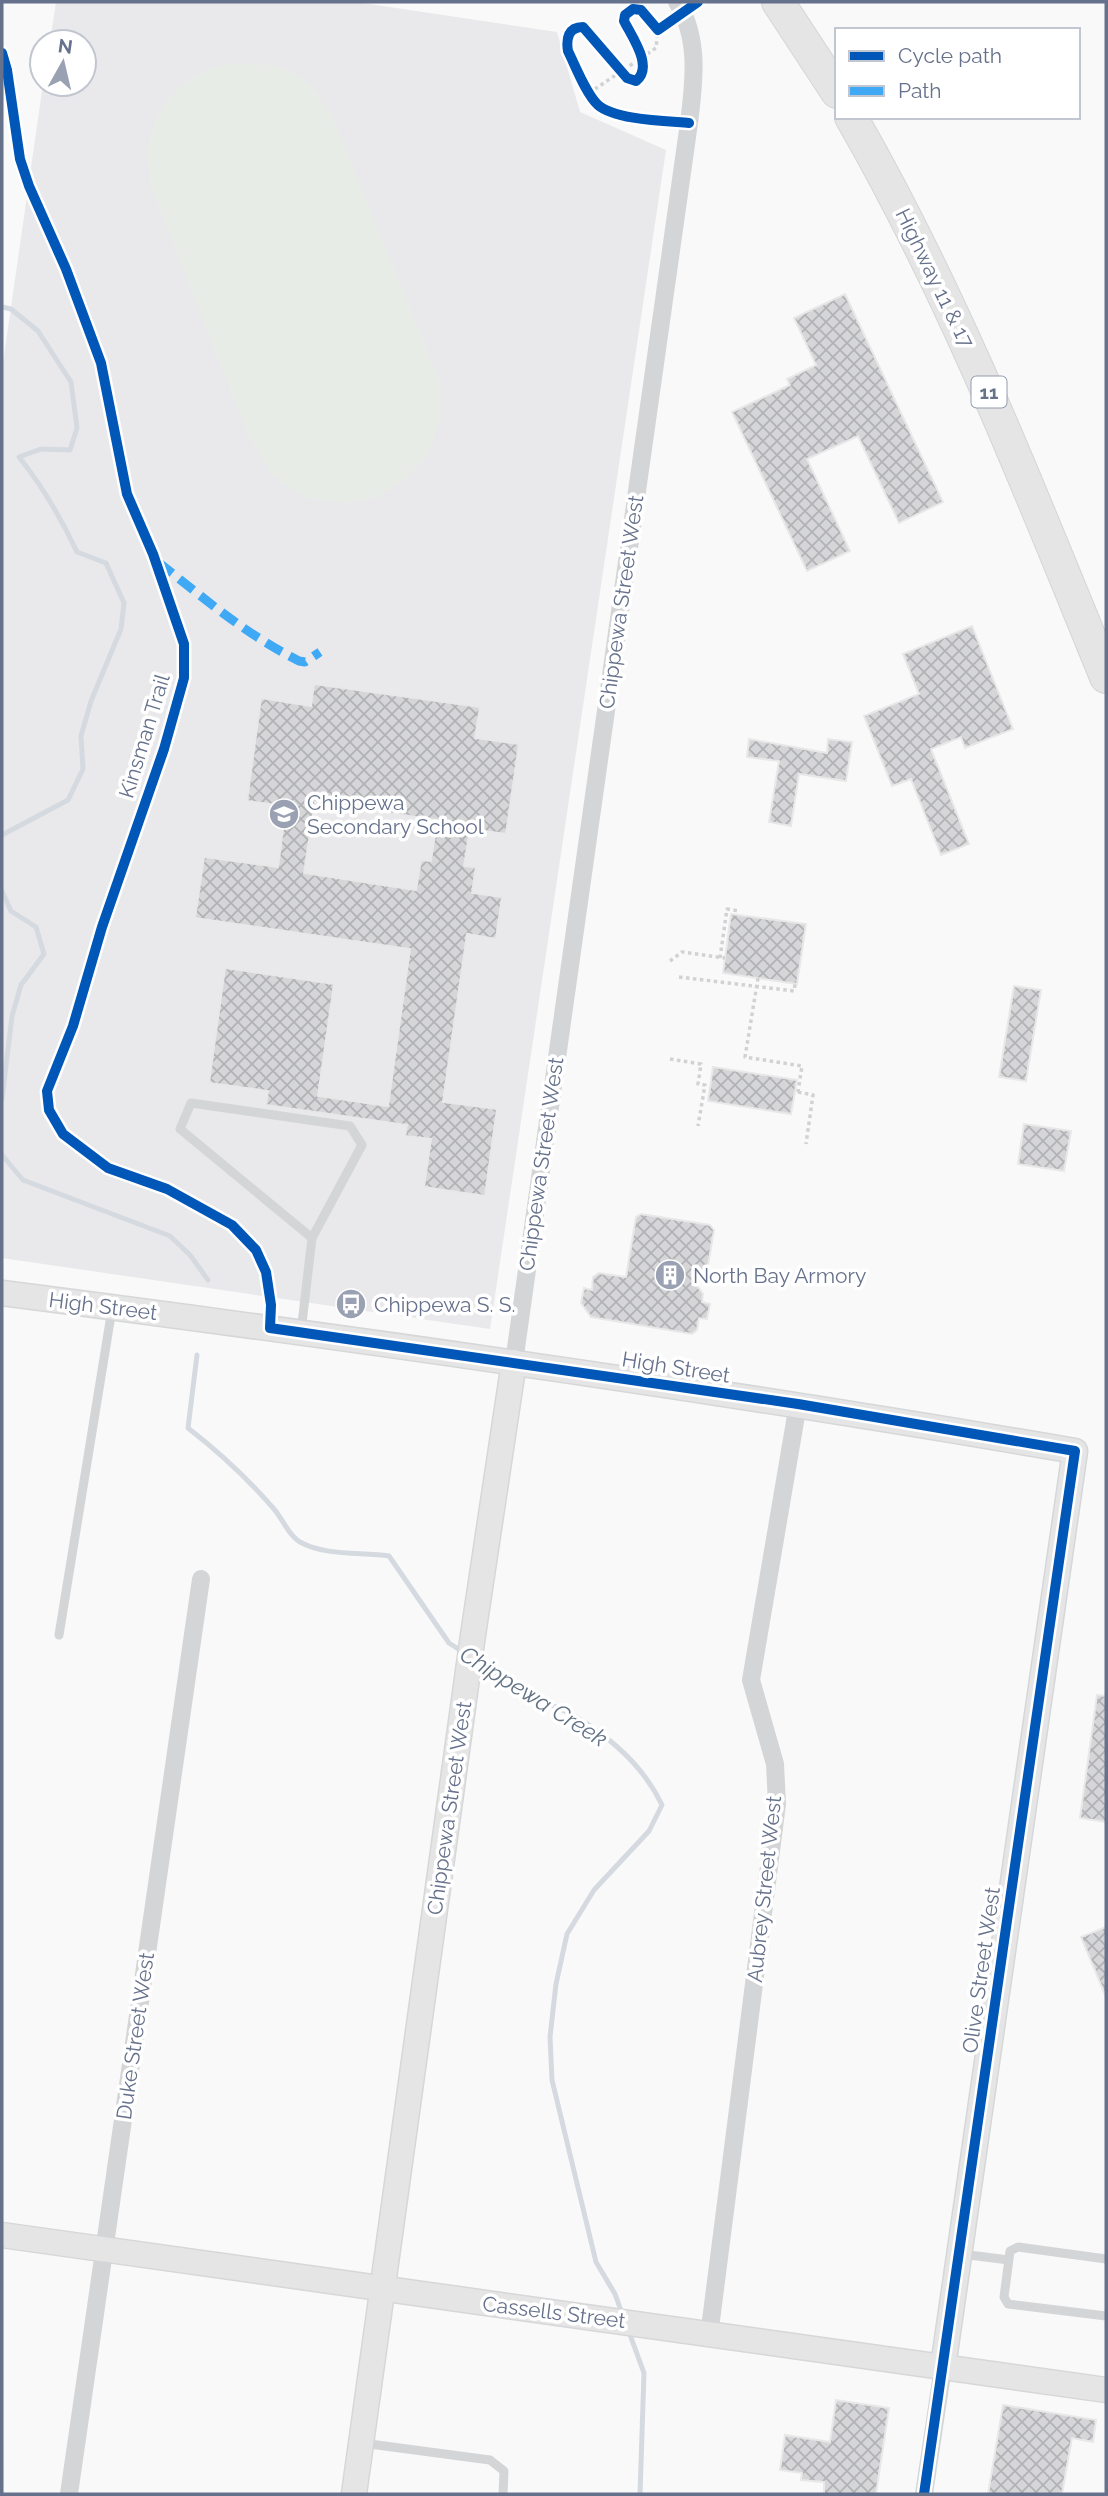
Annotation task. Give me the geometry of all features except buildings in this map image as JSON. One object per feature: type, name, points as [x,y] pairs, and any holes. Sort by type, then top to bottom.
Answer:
[{"type":"highway","points":[[778,2],[835,89]]},
{"type":"highway","points":[[789,2],[805,41]]},
{"type":"highway","name":"Highway 11 & 17","points":[[852,119],[883,173],[976,361],[1106,677]]},
{"type":"street","name":"Chippewa Street West","points":[[354,2494],[473,1635],[690,123],[694,60],[690,34],[683,11],[677,2]]},
{"type":"street","name":"High Street","points":[[2,1293],[514,1362],[798,1404],[1075,1451]]},
{"type":"street","name":"Aubrey Street West","points":[[709,2336],[777,1804],[775,1763],[751,1680],[798,1404]]},
{"type":"street","name":"Olive Street West","points":[[924,2494],[1075,1451]]},
{"type":"street","name":"Duke Street West","points":[[69,2494],[201,1579]]},
{"type":"street","name":"Cassells Street","points":[[2,2235],[1106,2390]]},
{"type":"lane","points":[[301,1332],[312,1238],[362,1145],[351,1126],[191,1103],[180,1129],[312,1238]]},
{"type":"lane","points":[[59,1634],[113,1307]]},
{"type":"lane","points":[[1106,2259],[1018,2247],[1010,2251],[1004,2297],[1008,2304],[1106,2316]]},
{"type":"lane","points":[[959,2253],[1009,2260]]},
{"type":"lane","points":[[361,2443],[490,2460],[504,2471],[503,2494]]},
{"type":"path","points":[[597,104],[587,88],[622,72],[656,48],[663,26],[650,20]]},
{"type":"path","points":[[636,45],[642,58],[642,74]]},
{"type":"path","points":[[613,61],[631,81]]},
{"type":"path","points":[[670,961],[682,952],[723,958],[727,909],[739,911]]},
{"type":"path","points":[[679,976],[794,991],[795,984]]},
{"type":"path","points":[[758,978],[745,1057],[802,1066],[796,1092],[813,1095],[806,1144]]},
{"type":"path","points":[[670,1059],[701,1064],[698,1084],[705,1085],[698,1126]]},
{"type":"path","points":[[699,1076],[705,1077]]},
{"type":"shaded area","name":"Chippewa Secondary School","points":[[56,2],[356,2],[557,32],[580,112],[666,150],[490,1329],[2,1258],[2,370],[41,98],[98,98],[98,28],[52,28]]},
{"type":"shaded area","points":[[231,63],[266,65],[292,73],[303,80],[323,103],[333,119],[440,383],[440,419],[429,452],[408,476],[378,497],[343,503],[305,497],[273,476],[248,434],[151,186],[147,152],[156,118],[178,88],[206,70]]},
{"type":"waterway","name":"Chippewa Creek","points":[[2,307],[11,309],[38,331],[71,382],[77,428],[70,450],[41,449],[19,457],[51,503],[77,552],[106,563],[124,603],[121,629],[91,701],[81,736],[83,769],[68,800],[2,835]]},
{"type":"waterway","name":"Chippewa Creek","points":[[2,891],[11,911],[36,927],[44,954],[21,985],[12,1016],[2,1099]]},
{"type":"waterway","name":"Chippewa Creek","points":[[2,1155],[23,1180],[170,1236],[190,1255],[208,1280]]},
{"type":"waterway","name":"Chippewa Creek","points":[[197,1355],[188,1428],[254,1487],[274,1509],[292,1536],[300,1542],[332,1552],[389,1556],[449,1643],[463,1652]]},
{"type":"waterway","name":"Chippewa Creek","points":[[477,1662],[512,1687],[568,1713],[602,1734],[636,1766],[662,1805],[649,1831],[594,1890],[567,1934],[556,1984],[550,2037],[552,2080],[596,2262],[615,2294],[623,2316]]},
{"type":"waterway","name":"Chippewa Creek","points":[[629,2332],[644,2373],[640,2494]]},
{"type":"marked path","points":[[158,562],[226,615],[279,651],[305,662],[320,652]]},
{"type":"cycle path","points":[[689,123],[628,117],[598,105],[581,79],[568,51],[567,42],[571,31],[583,27],[627,78],[636,81],[641,75],[642,60],[624,21],[625,15],[633,9],[641,10],[658,30],[698,2]]},
{"type":"cycle path","name":"Kinsman Trail","points":[[2,53],[20,159],[29,186],[66,269],[101,363],[127,494],[153,554],[184,644],[184,678],[164,749],[102,927],[73,1026],[47,1091],[49,1110],[63,1134],[108,1168],[167,1189],[232,1225],[256,1250],[266,1272],[271,1305],[270,1328],[798,1404],[1075,1451],[924,2494]]},
{"type":"place","name":"Chippewa Secondary School","points":[[284,814]]},
{"type":"place","name":"North Bay Armory","points":[[670,1275]]},
{"type":"place","name":"Chippewa S. S.","points":[[351,1304]]}]
